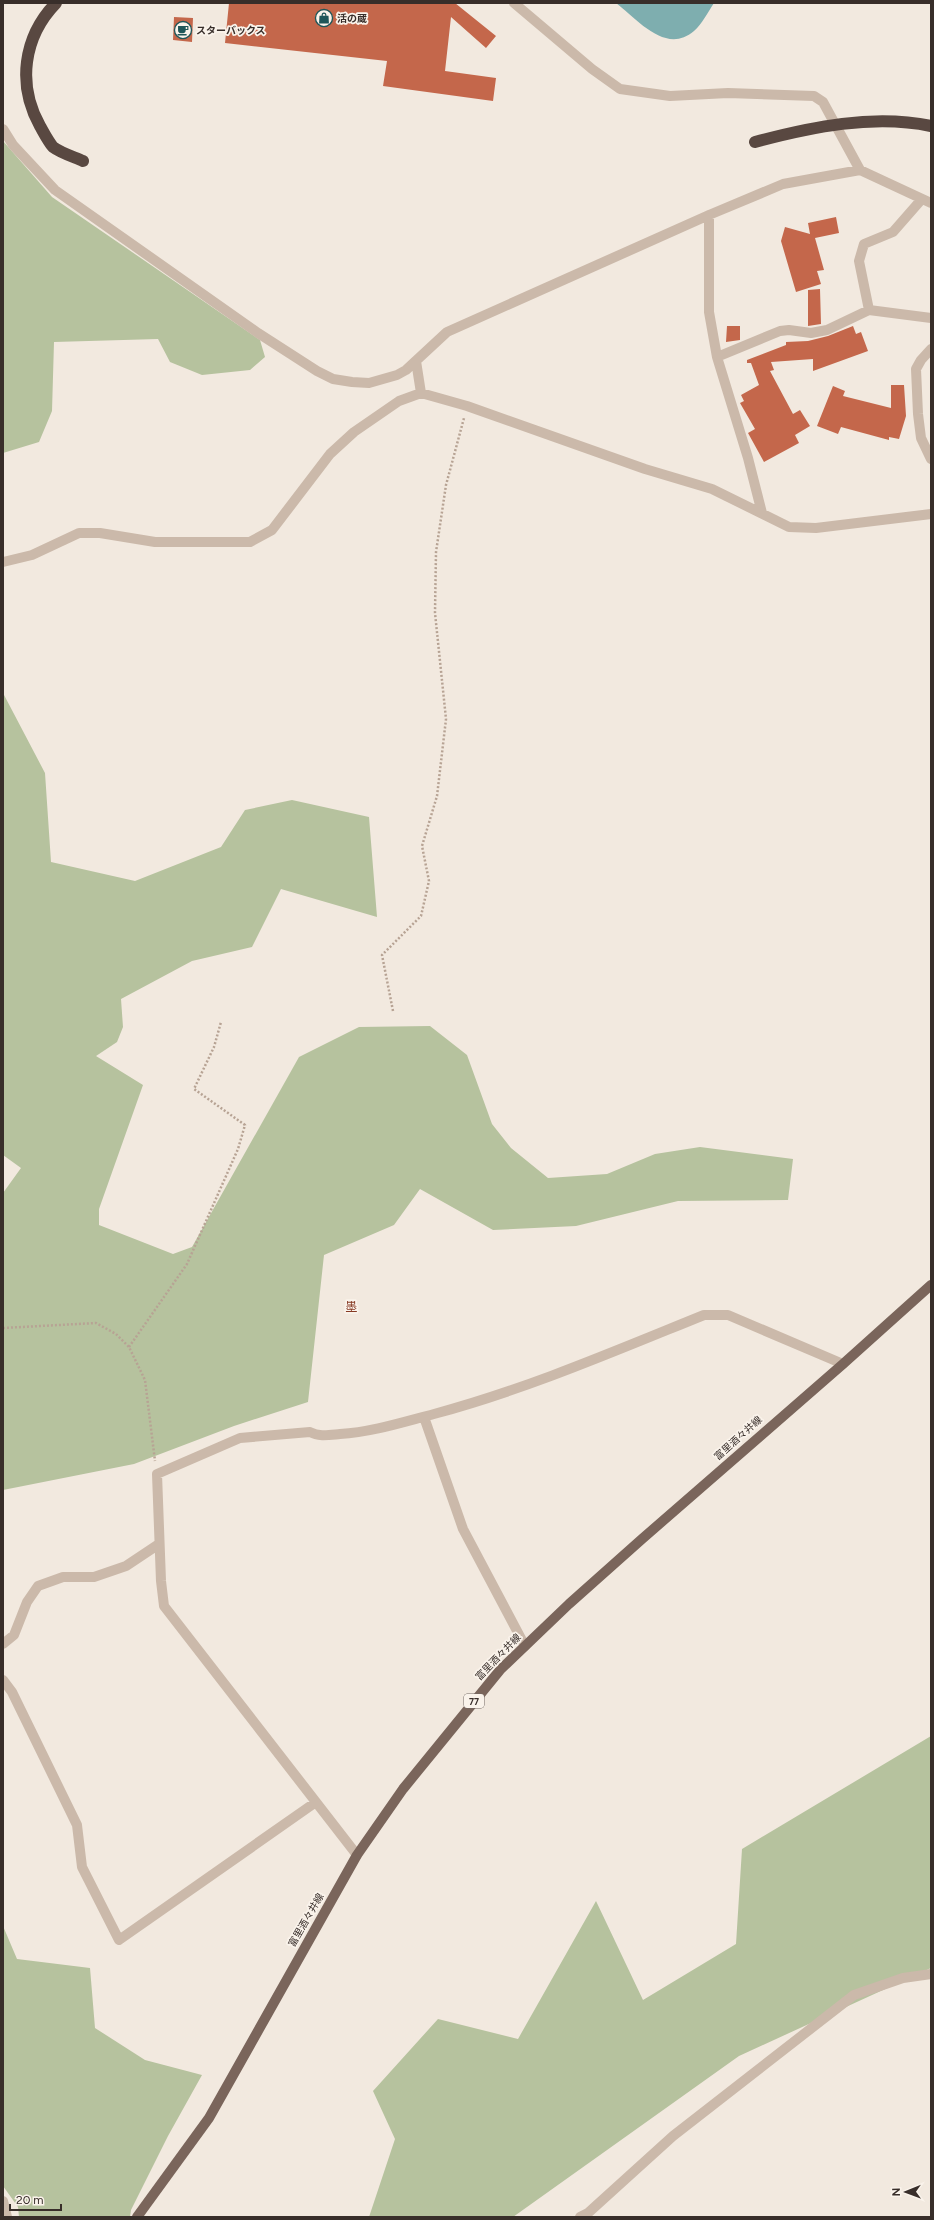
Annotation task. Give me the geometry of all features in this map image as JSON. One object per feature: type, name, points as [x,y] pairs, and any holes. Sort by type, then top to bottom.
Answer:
[{"type":"highway","points":[[56,3],[40,22],[34,36],[28,52],[25,81],[32,108],[46,136],[54,147],[83,161]]},
{"type":"highway","points":[[755,142],[825,126],[866,122],[931,126]]},
{"type":"main road","name":"富里酒々井線","points":[[137,2217],[209,2118],[357,1855],[403,1789],[448,1731],[500,1670],[525,1646],[642,1539],[783,1414],[843,1364],[931,1285]]},
{"type":"street","points":[[514,3],[592,70],[620,89],[670,96],[728,93],[814,96],[823,102],[860,170],[926,202],[893,232],[864,244],[859,261],[869,310]]},
{"type":"street","points":[[3,129],[13,145],[55,190],[258,333],[317,371],[333,379],[370,383],[397,375],[416,361],[446,332],[709,215],[783,184],[860,170]]},
{"type":"street","points":[[709,215],[709,312],[717,357],[748,458],[762,513]]},
{"type":"street","points":[[717,357],[780,331],[789,330],[811,333],[827,330],[869,310],[931,318]]},
{"type":"street","points":[[931,349],[921,360],[916,369],[918,414],[921,438],[931,459]]},
{"type":"street","points":[[416,361],[421,393]]},
{"type":"street","points":[[3,562],[32,555],[78,533],[100,533],[155,542],[250,542],[272,530],[330,454],[354,432],[399,401],[421,393],[467,406],[645,469],[712,489],[789,527],[816,528],[931,514]]},
{"type":"street","points":[[357,1855],[164,1606],[159,1544],[157,1474],[240,1438],[310,1432],[316,1436],[350,1433],[382,1428],[472,1404],[550,1377],[704,1315],[728,1315],[843,1364]]},
{"type":"street","points":[[424,1417],[463,1529],[525,1646]]},
{"type":"street","points":[[3,1644],[14,1635],[27,1602],[38,1586],[63,1577],[94,1577],[119,1568],[159,1544]]},
{"type":"street","points":[[3,1680],[12,1692],[78,1825],[82,1867],[119,1940],[316,1802]]},
{"type":"street","points":[[586,2216],[673,2136],[854,1995],[903,1978],[931,1974]]},
{"type":"street","points":[[3,2201],[7,2217]]},
{"type":"path","points":[[393,1012],[382,955],[421,916],[429,881],[422,846],[437,796],[446,719],[435,613],[436,552],[446,485],[467,406]]},
{"type":"path","points":[[130,1347],[187,1264],[238,1149],[245,1125],[194,1089],[214,1047],[221,1022]]},
{"type":"path","points":[[3,1328],[96,1323],[116,1334],[130,1347],[145,1380],[157,1474]]},
{"type":"green space","points":[[3,141],[52,197],[260,340],[265,357],[250,370],[202,375],[170,362],[158,339],[54,342],[52,411],[39,442],[3,453]]},
{"type":"green space","points":[[3,693],[45,773],[51,862],[135,881],[221,847],[245,810],[292,800],[369,817],[377,917],[281,889],[252,947],[192,961],[121,999],[123,1027],[117,1042],[96,1056],[143,1085],[99,1209],[99,1225],[173,1254],[192,1247],[299,1057],[359,1027],[430,1026],[467,1055],[492,1124],[511,1148],[548,1178],[607,1174],[655,1154],[700,1147],[793,1159],[788,1200],[678,1201],[576,1226],[493,1230],[420,1189],[394,1225],[324,1255],[308,1402],[234,1426],[134,1464],[3,1490],[3,1193],[21,1168],[3,1155]]},
{"type":"green space","points":[[931,1736],[931,1968],[739,2056],[513,2217],[369,2217],[395,2139],[373,2091],[438,2019],[518,2039],[596,1901],[643,2000],[736,1944],[742,1849]]},
{"type":"green space","points":[[3,1926],[17,1959],[90,1968],[95,2028],[145,2060],[202,2075],[168,2136],[131,2210],[130,2217],[19,2217],[18,2207],[3,2186]]},
{"type":"water","points":[[616,3],[714,3],[694,31],[684,37],[673,39],[663,37],[643,26]]},
{"type":"building","points":[[229,3],[455,3],[496,36],[486,48],[451,17],[445,71],[496,78],[493,101],[383,86],[387,61],[225,43]]},
{"type":"building","points":[[174,17],[193,18],[192,42],[173,40]]},
{"type":"building","points":[[836,217],[839,233],[815,238],[824,270],[817,271],[821,284],[796,292],[781,241],[785,227],[810,234],[808,223]]},
{"type":"building","points":[[820,289],[821,324],[808,326],[808,290]]},
{"type":"building","points":[[727,326],[740,326],[740,340],[726,342]]},
{"type":"building","points":[[853,326],[856,334],[861,332],[868,351],[813,371],[813,359],[771,362],[774,370],[770,371],[793,414],[800,410],[810,426],[795,435],[799,443],[764,462],[748,433],[755,429],[740,403],[744,401],[741,395],[759,385],[751,363],[747,363],[747,360],[786,345],[786,342],[808,341],[828,336]]},
{"type":"building","points":[[891,385],[904,385],[906,416],[899,439],[889,437],[889,440],[841,427],[838,434],[817,426],[833,386],[845,391],[843,396],[891,408]]},
{"type":"place","name":"活の蔵","points":[[324,18]]},
{"type":"place","name":"スターバックス","points":[[183,30]]},
{"type":"district","name":"墨","points":[[351,1307]]}]
